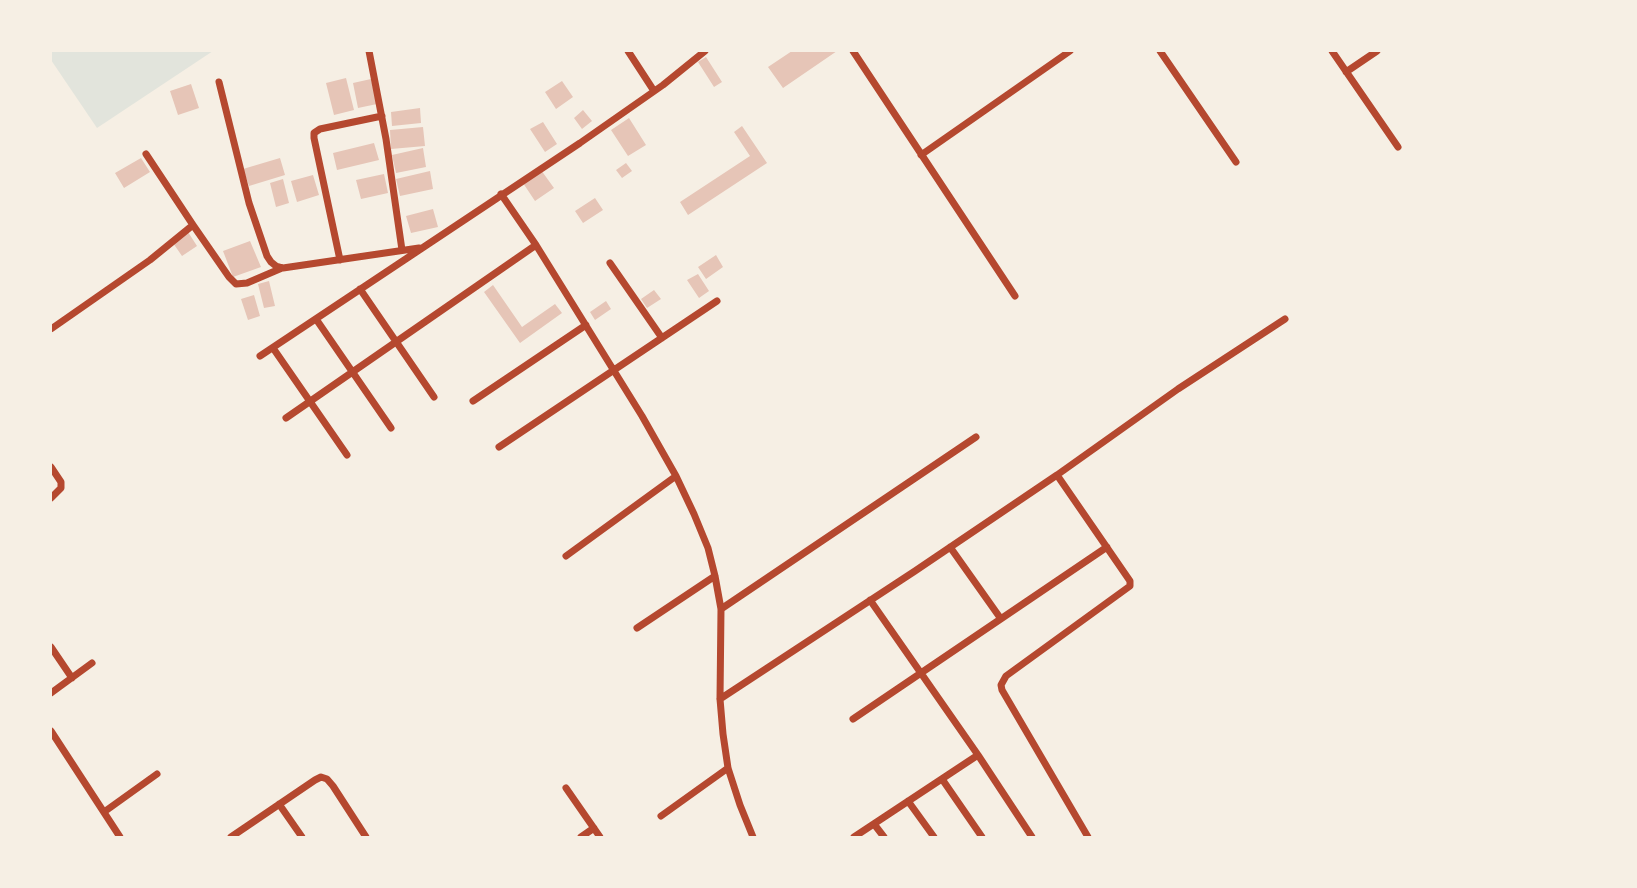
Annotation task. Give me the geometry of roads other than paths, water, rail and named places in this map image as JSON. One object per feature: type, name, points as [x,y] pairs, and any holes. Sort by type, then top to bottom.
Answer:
[{"type":"street","points":[[369,51],[382,116],[402,250]]},
{"type":"street","points":[[628,51],[654,91]]},
{"type":"street","points":[[260,356],[580,143],[705,51]]},
{"type":"street","points":[[853,51],[1015,296]]},
{"type":"street","points":[[920,155],[1069,51]]},
{"type":"street","points":[[1160,51],[1236,162]]},
{"type":"street","points":[[1332,51],[1398,147]]},
{"type":"street","points":[[1346,72],[1377,51]]},
{"type":"street","points":[[219,82],[248,203],[267,256],[276,266],[283,268]]},
{"type":"street","points":[[340,260],[314,133],[320,129],[382,116]]},
{"type":"street","points":[[146,154],[236,284],[247,283],[283,268],[423,247]]},
{"type":"street","points":[[502,194],[642,416],[676,477],[703,536],[721,609],[720,699],[728,768],[754,837]]},
{"type":"street","points":[[51,329],[150,260],[193,225]]},
{"type":"street","points":[[286,418],[536,245]]},
{"type":"street","points":[[610,262],[662,338]]},
{"type":"street","points":[[360,289],[434,397]]},
{"type":"street","points":[[499,447],[718,302]]},
{"type":"street","points":[[316,319],[391,428]]},
{"type":"street","points":[[720,699],[950,547],[1178,389],[1285,319]]},
{"type":"street","points":[[473,401],[586,325]]},
{"type":"street","points":[[273,348],[347,455]]},
{"type":"street","points":[[721,609],[976,437]]},
{"type":"street","points":[[51,467],[61,482],[61,488],[51,498]]},
{"type":"street","points":[[1057,475],[1130,581],[1130,586],[1006,676],[1001,685],[1088,837]]},
{"type":"street","points":[[566,556],[676,477]]},
{"type":"street","points":[[950,547],[1001,619]]},
{"type":"street","points":[[853,719],[1107,547]]},
{"type":"street","points":[[637,628],[715,576]]},
{"type":"street","points":[[870,600],[1032,837]]},
{"type":"street","points":[[51,647],[72,678]]},
{"type":"street","points":[[51,693],[92,663]]},
{"type":"street","points":[[51,731],[120,837]]},
{"type":"street","points":[[854,837],[978,755]]},
{"type":"street","points":[[661,816],[728,768]]},
{"type":"street","points":[[104,812],[158,775]]},
{"type":"street","points":[[235,836],[321,777],[333,786],[366,837]]},
{"type":"street","points":[[942,779],[982,837]]},
{"type":"street","points":[[566,788],[600,837]]},
{"type":"street","points":[[908,801],[933,837]]},
{"type":"street","points":[[279,804],[302,837]]},
{"type":"street","points":[[874,824],[884,837]]},
{"type":"street","points":[[581,837],[594,828]]}]
